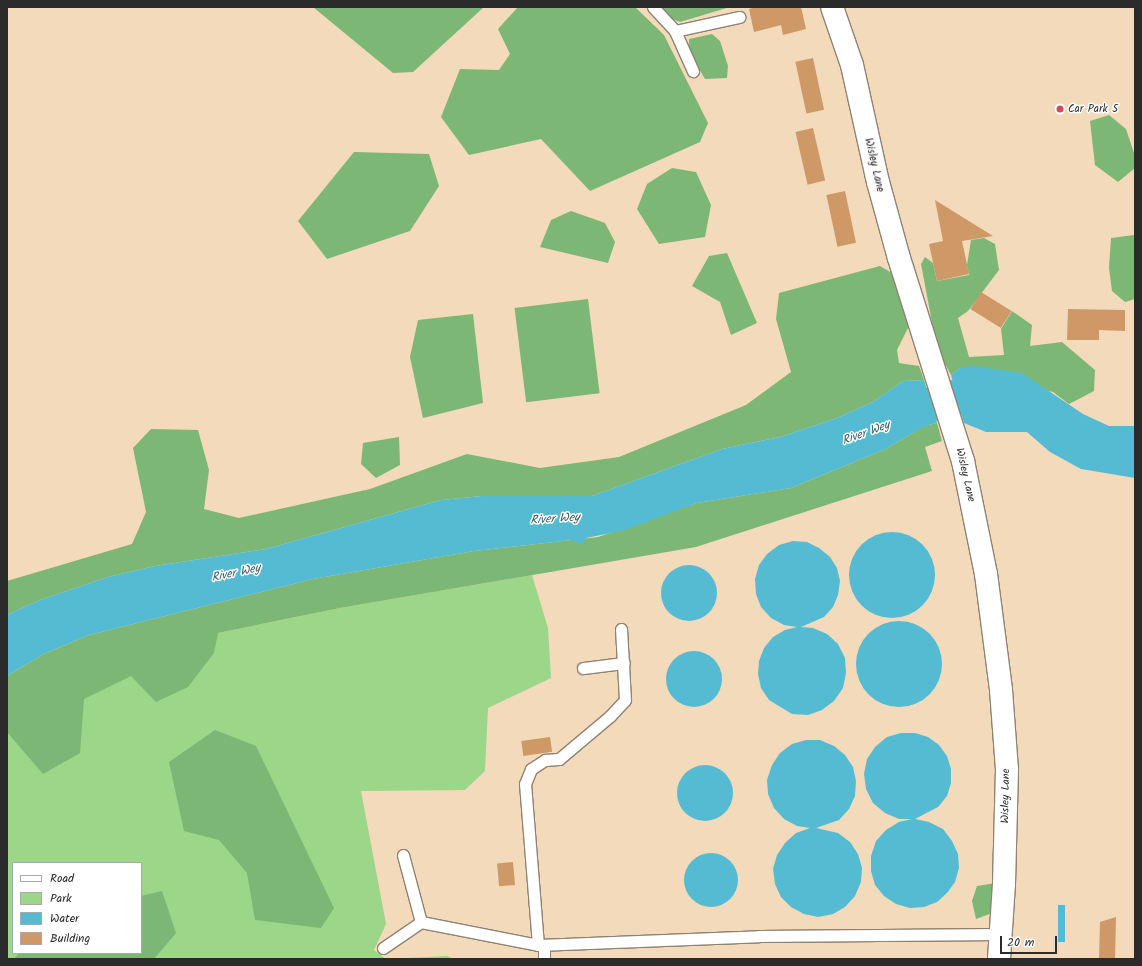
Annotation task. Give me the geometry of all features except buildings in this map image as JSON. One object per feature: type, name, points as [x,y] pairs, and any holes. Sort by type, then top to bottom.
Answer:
[{"type":"street","name":"Wisley Lane","points":[[832,7],[852,66],[878,182],[952,430],[963,461],[984,567],[1003,704],[1007,769],[999,959]]},
{"type":"lane","points":[[653,7],[675,31],[693,71]]},
{"type":"lane","points":[[675,31],[739,17]]},
{"type":"lane","points":[[544,959],[541,945],[525,784],[531,769],[545,760],[559,759],[610,716],[625,700],[621,629]]},
{"type":"lane","points":[[583,668],[624,663]]},
{"type":"lane","points":[[403,856],[421,922]]},
{"type":"lane","points":[[383,948],[421,922],[541,945],[759,936],[1001,934]]},
{"type":"green space","points":[[313,7],[484,7],[413,72],[393,73]]},
{"type":"green space","points":[[518,7],[635,7],[664,35],[708,123],[700,142],[590,191],[541,139],[469,155],[441,117],[460,69],[499,70],[510,54],[498,29]]},
{"type":"green space","points":[[660,7],[730,7],[680,22],[670,18]]},
{"type":"green space","points":[[712,34],[720,41],[728,66],[727,78],[705,79],[689,52],[689,39]]},
{"type":"green space","points":[[1109,115],[1126,129],[1135,156],[1135,168],[1118,182],[1095,165],[1090,121]]},
{"type":"green space","points":[[354,152],[429,154],[439,186],[410,231],[327,259],[298,221]]},
{"type":"green space","points":[[672,168],[696,172],[711,205],[705,237],[659,244],[637,209],[647,184]]},
{"type":"green space","points":[[571,211],[605,223],[615,242],[608,263],[540,247],[551,220]]},
{"type":"green space","points":[[1134,235],[1135,299],[1125,302],[1112,291],[1109,268],[1111,238]]},
{"type":"green space","points":[[984,238],[995,244],[999,270],[968,311],[958,318],[969,357],[1004,355],[1001,329],[1012,311],[1032,325],[1030,346],[1062,342],[1095,370],[1094,391],[1069,404],[1053,392],[960,368],[951,375],[937,349],[921,264],[925,257],[933,263],[937,281],[969,275],[967,265],[971,240]]},
{"type":"green space","points":[[727,253],[757,323],[731,335],[720,302],[692,286],[709,256]]},
{"type":"green space","points":[[880,266],[892,273],[909,326],[897,350],[899,363],[919,366],[924,380],[903,381],[873,402],[837,418],[780,437],[722,449],[592,496],[482,496],[441,500],[266,549],[155,566],[108,577],[40,600],[7,615],[7,581],[132,544],[146,512],[133,448],[151,429],[198,430],[209,470],[204,509],[239,518],[370,489],[467,454],[540,468],[619,457],[746,405],[791,372],[776,319],[779,293]]},
{"type":"green space","points":[[588,299],[600,393],[526,402],[515,308]]},
{"type":"green space","points":[[473,314],[483,403],[423,418],[410,357],[418,320]]},
{"type":"green space","points":[[937,423],[942,441],[925,447],[932,471],[696,547],[340,608],[218,633],[214,653],[188,687],[156,702],[131,676],[84,699],[80,753],[43,774],[7,732],[7,676],[44,654],[89,635],[313,579],[474,551],[598,537],[697,503],[791,488],[886,449],[924,426]]},
{"type":"green space","points":[[399,437],[400,465],[376,478],[361,464],[363,443]]},
{"type":"green space","points":[[532,575],[548,628],[551,678],[488,708],[485,771],[465,790],[361,791],[386,924],[374,950],[386,959],[7,959],[7,705],[159,645],[340,608]]},
{"type":"green space","points":[[215,730],[256,746],[334,908],[321,928],[255,920],[247,873],[219,840],[184,831],[169,762]]},
{"type":"green space","points":[[996,883],[995,912],[976,919],[972,901],[977,886]]},
{"type":"green space","points":[[162,891],[176,933],[154,959],[14,959],[18,954],[142,954],[142,896]]},
{"type":"green space","points":[[448,956],[453,959],[386,959]]},
{"type":"water","points":[[973,366],[1022,373],[1083,414],[1109,426],[1135,426],[1135,478],[1081,469],[1050,452],[1027,432],[986,432],[964,423],[951,375],[960,368]]},
{"type":"water","points":[[924,380],[937,423],[924,426],[886,449],[791,488],[697,503],[625,530],[586,538],[581,545],[572,540],[474,551],[313,579],[89,635],[44,654],[7,676],[7,615],[40,600],[108,577],[155,566],[266,549],[441,500],[482,496],[592,496],[722,449],[780,437],[837,418],[873,402],[903,381]]},
{"type":"water","points":[[892,532],[909,535],[923,544],[932,558],[935,575],[932,592],[923,606],[909,615],[892,618],[875,615],[861,606],[852,592],[849,575],[852,558],[861,544],[875,535]]},
{"type":"water","points":[[793,541],[807,542],[819,548],[830,557],[837,568],[840,581],[838,595],[833,607],[824,617],[801,627],[813,628],[827,634],[838,644],[845,658],[846,673],[843,688],[834,701],[822,710],[808,715],[792,714],[769,700],[761,688],[758,674],[759,661],[764,648],[773,637],[785,630],[797,627],[784,625],[771,618],[761,607],[756,594],[755,579],[759,565],[767,554],[779,545]]},
{"type":"water","points":[[689,565],[700,567],[709,573],[715,582],[717,593],[715,604],[709,613],[700,619],[689,621],[678,619],[669,613],[663,604],[661,593],[663,582],[669,573],[678,567]]},
{"type":"water","points":[[899,621],[915,624],[923,628],[935,640],[939,648],[942,664],[939,680],[935,688],[923,700],[915,704],[899,707],[883,704],[875,700],[863,688],[859,680],[856,664],[859,648],[863,640],[875,628],[883,624]]},
{"type":"water","points":[[688,651],[700,651],[710,655],[718,663],[722,673],[722,685],[718,695],[710,703],[700,707],[688,707],[678,703],[670,695],[666,685],[666,673],[670,663],[678,655]]},
{"type":"water","points":[[901,733],[915,733],[928,737],[939,745],[947,756],[951,769],[951,783],[947,796],[938,807],[915,819],[929,822],[943,829],[952,841],[958,854],[959,868],[955,882],[947,893],[937,902],[924,907],[910,908],[896,904],[884,896],[875,885],[871,871],[871,856],[876,841],[886,830],[899,822],[912,819],[899,819],[885,813],[873,803],[866,789],[864,774],[867,759],[875,747],[887,737]]},
{"type":"water","points":[[806,740],[820,740],[834,746],[845,755],[853,767],[856,781],[855,796],[849,809],[839,820],[816,828],[838,833],[850,842],[858,854],[862,868],[861,882],[855,896],[845,907],[833,914],[818,917],[804,914],[791,907],[781,897],[775,884],[773,869],[777,855],[785,843],[796,833],[810,828],[797,826],[784,819],[774,808],[768,794],[767,780],[772,765],[780,753],[792,744]]},
{"type":"water","points":[[705,765],[716,767],[725,773],[731,782],[733,793],[731,804],[725,813],[716,819],[705,821],[694,819],[685,813],[679,804],[677,793],[679,782],[685,773],[694,767]]},
{"type":"water","points":[[711,853],[721,855],[730,861],[736,870],[738,880],[736,890],[730,899],[721,905],[711,907],[701,905],[692,899],[686,890],[684,880],[686,870],[692,861],[701,855]]},
{"type":"water","points":[[1058,905],[1065,905],[1065,942],[1058,942]]},
{"type":"waterway","name":"River Wey","points":[[890,425],[946,397],[1005,399]]},
{"type":"place","name":"Car Park 5","points":[[1060,109]]}]
